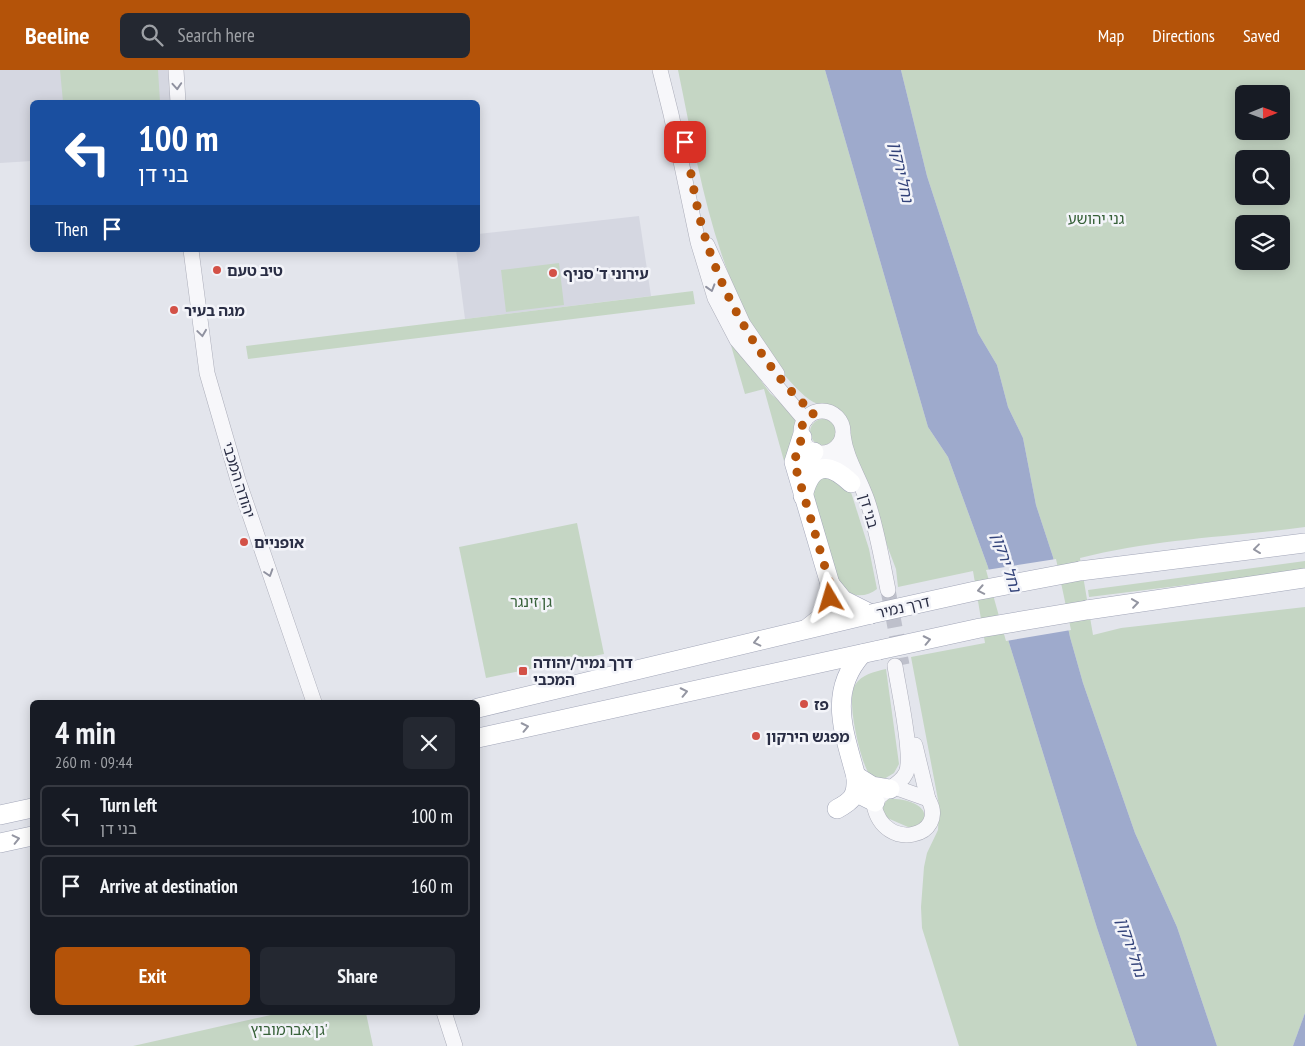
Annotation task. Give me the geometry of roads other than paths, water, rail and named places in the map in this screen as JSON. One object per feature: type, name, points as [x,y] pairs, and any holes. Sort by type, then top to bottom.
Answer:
[{"type":"main road","points":[[805,630],[823,616],[828,609],[830,584],[794,462],[807,423]]},
{"type":"main road","points":[[803,496],[804,469],[820,452]]},
{"type":"main road","points":[[803,496],[809,478],[819,469],[837,471],[851,482]]},
{"type":"main road","name":"דרך נמיר","points":[[480,708],[975,591],[1080,571],[1305,543]]},
{"type":"main road","points":[[480,738],[980,628],[1087,610],[1305,578]]},
{"type":"main road","points":[[830,584],[843,600],[871,614]]},
{"type":"main road","points":[[870,652],[844,680],[840,701],[856,776],[863,796],[875,802]]},
{"type":"main road","points":[[856,776],[872,786],[892,788]]},
{"type":"main road","points":[[837,809],[851,802],[855,795],[856,776]]},
{"type":"main road","points":[[0,815],[30,808]]},
{"type":"main road","points":[[0,843],[30,836]]},
{"type":"street","points":[[176,70],[178,100]]},
{"type":"street","points":[[660,70],[698,242],[715,298],[737,340],[807,423]]},
{"type":"street","points":[[670,70],[707,244],[743,324],[764,357],[804,404],[807,423],[804,443],[820,452],[838,447],[843,435],[841,423],[833,414],[827,411],[807,423]]},
{"type":"street","name":"יהודה המכבי","points":[[191,252],[208,373],[238,480],[313,700]]},
{"type":"street","name":"בני דן","points":[[820,452],[840,461],[851,482],[864,518],[884,591],[870,509],[862,486],[846,453],[843,435]]},
{"type":"street","points":[[898,665],[915,749],[928,799],[933,810],[931,821],[924,830],[909,836],[891,832],[877,818],[875,802],[892,788],[900,783],[908,766],[898,665]]},
{"type":"street","points":[[892,788],[928,799]]},
{"type":"street","points":[[445,1015],[455,1046]]},
{"type":"water","name":"נחל ירקון","points":[[825,70],[901,70],[927,176],[978,333],[997,365],[1008,407],[1023,438],[1036,505],[1053,557],[1070,637],[1083,683],[1135,833],[1177,927],[1217,1046],[1137,1046],[1097,928],[998,607],[988,567],[948,457],[928,427]]},
{"type":"water","points":[[1305,1013],[1305,1046],[1293,1046],[1294,1043]]},
{"type":"tunnel","points":[[888,590],[902,665]]},
{"type":"place","name":"טיב טעם","points":[[217,270]]},
{"type":"place","name":"עירוני ד' סניף","points":[[553,273]]},
{"type":"place","name":"מגה בעיר","points":[[174,310]]},
{"type":"place","name":"אופניים","points":[[244,542]]},
{"type":"place","name":"דרך נמיר/יהודה המכבי","points":[[523,671]]},
{"type":"place","name":"פז","points":[[804,704]]},
{"type":"place","name":"מפגש הירקון","points":[[756,736]]},
{"type":"park label","name":"גני יהושע","points":[[1096,218]]},
{"type":"park label","name":"גן זינגר","points":[[531,601]]},
{"type":"park label","name":"גן אברמוביץ'","points":[[289,1029]]}]
